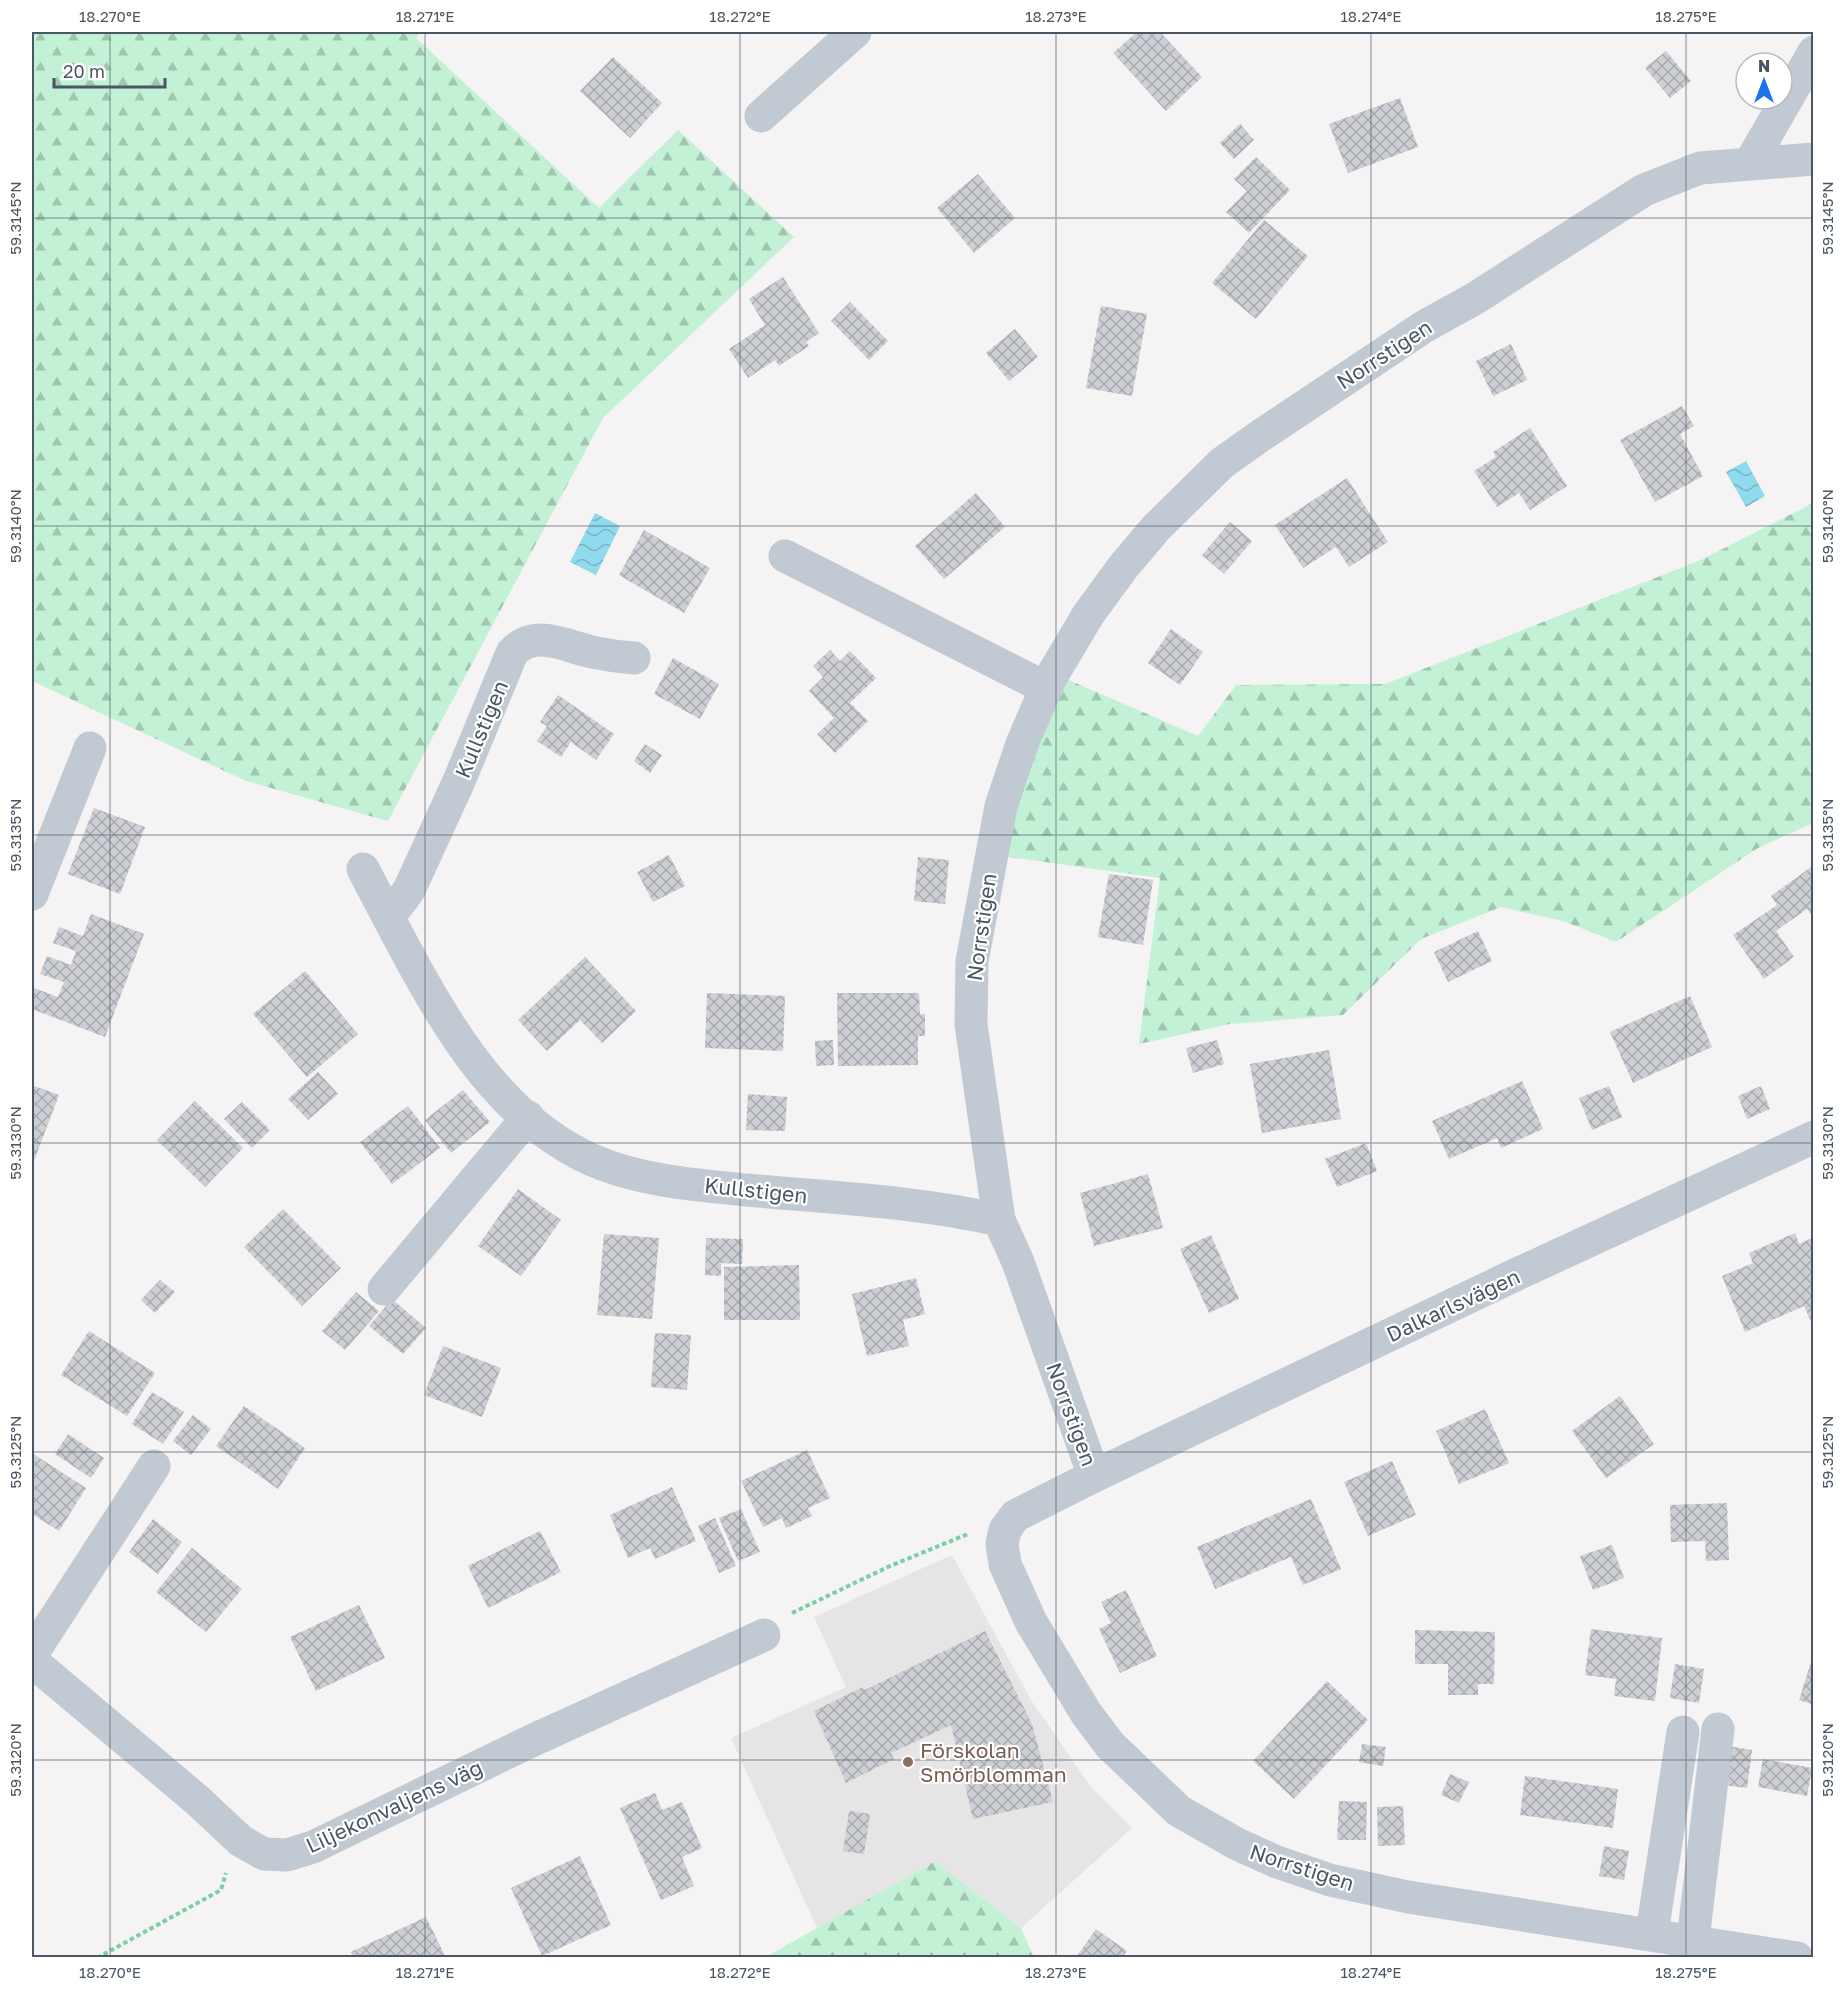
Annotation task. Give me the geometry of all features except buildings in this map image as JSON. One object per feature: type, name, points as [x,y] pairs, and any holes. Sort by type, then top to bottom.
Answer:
[{"type":"street","points":[[761,116],[855,32]]},
{"type":"street","points":[[1750,162],[1814,52]]},
{"type":"street","name":"Norrstigen","points":[[1797,1958],[1652,1933],[1408,1897],[1330,1880],[1277,1862],[1237,1845],[1179,1810],[1110,1745],[1086,1713],[1031,1622],[1005,1564],[1003,1554],[1002,1544],[1005,1530],[1015,1516],[1094,1476],[1018,1262],[999,1220],[971,1024],[972,961],[1001,806],[1023,744],[1046,688],[1088,615],[1123,567],[1156,528],[1222,463],[1425,326],[1474,299],[1644,190],[1700,168],[1750,162],[1814,159]]},
{"type":"street","points":[[785,556],[1046,688]]},
{"type":"street","name":"Kullstigen","points":[[389,917],[409,890],[459,781],[512,654],[518,647],[541,639],[598,654],[634,658]]},
{"type":"street","points":[[32,894],[90,748]]},
{"type":"street","name":"Kullstigen","points":[[363,869],[467,1053],[502,1095],[562,1144],[594,1161],[650,1178],[753,1190],[900,1202],[999,1220]]},
{"type":"street","points":[[384,1289],[528,1117]]},
{"type":"street","name":"Dalkarlsvägen","points":[[1094,1476],[1515,1275],[1814,1137]]},
{"type":"street","points":[[32,1654],[154,1466]]},
{"type":"street","name":"Liljekonvaljens väg","points":[[32,1661],[196,1799],[241,1841],[264,1854],[287,1855],[313,1847],[529,1742],[764,1635]]},
{"type":"street","points":[[1693,1940],[1718,1729]]},
{"type":"street","points":[[1652,1933],[1683,1732]]},
{"type":"path","points":[[764,1635],[775,1621],[890,1566],[1015,1516]]},
{"type":"path","points":[[97,1958],[221,1890],[232,1856],[241,1841]]},
{"type":"shaded area","name":"Förskolan Smörblomman","points":[[952,1555],[1031,1700],[1091,1787],[1132,1828],[1021,1928],[935,1861],[817,1928],[731,1738],[846,1687],[814,1617]]},
{"type":"green space","points":[[32,32],[421,32],[416,38],[599,208],[678,130],[794,237],[603,418],[388,821],[246,781],[32,681]]},
{"type":"green space","points":[[1813,503],[1813,823],[1758,848],[1616,942],[1563,921],[1501,907],[1421,939],[1343,1015],[1230,1024],[1139,1044],[1160,878],[1008,857],[1022,781],[1064,678],[1198,736],[1236,685],[1385,684],[1701,560]]},
{"type":"green space","points":[[935,1861],[1021,1928],[1034,1957],[766,1957]]},
{"type":"water","points":[[1746,461],[1765,496],[1746,507],[1726,472]]},
{"type":"water","points":[[595,513],[620,526],[596,575],[570,562]]},
{"type":"place","name":"Förskolan Smörblomman","points":[[908,1762]]}]
